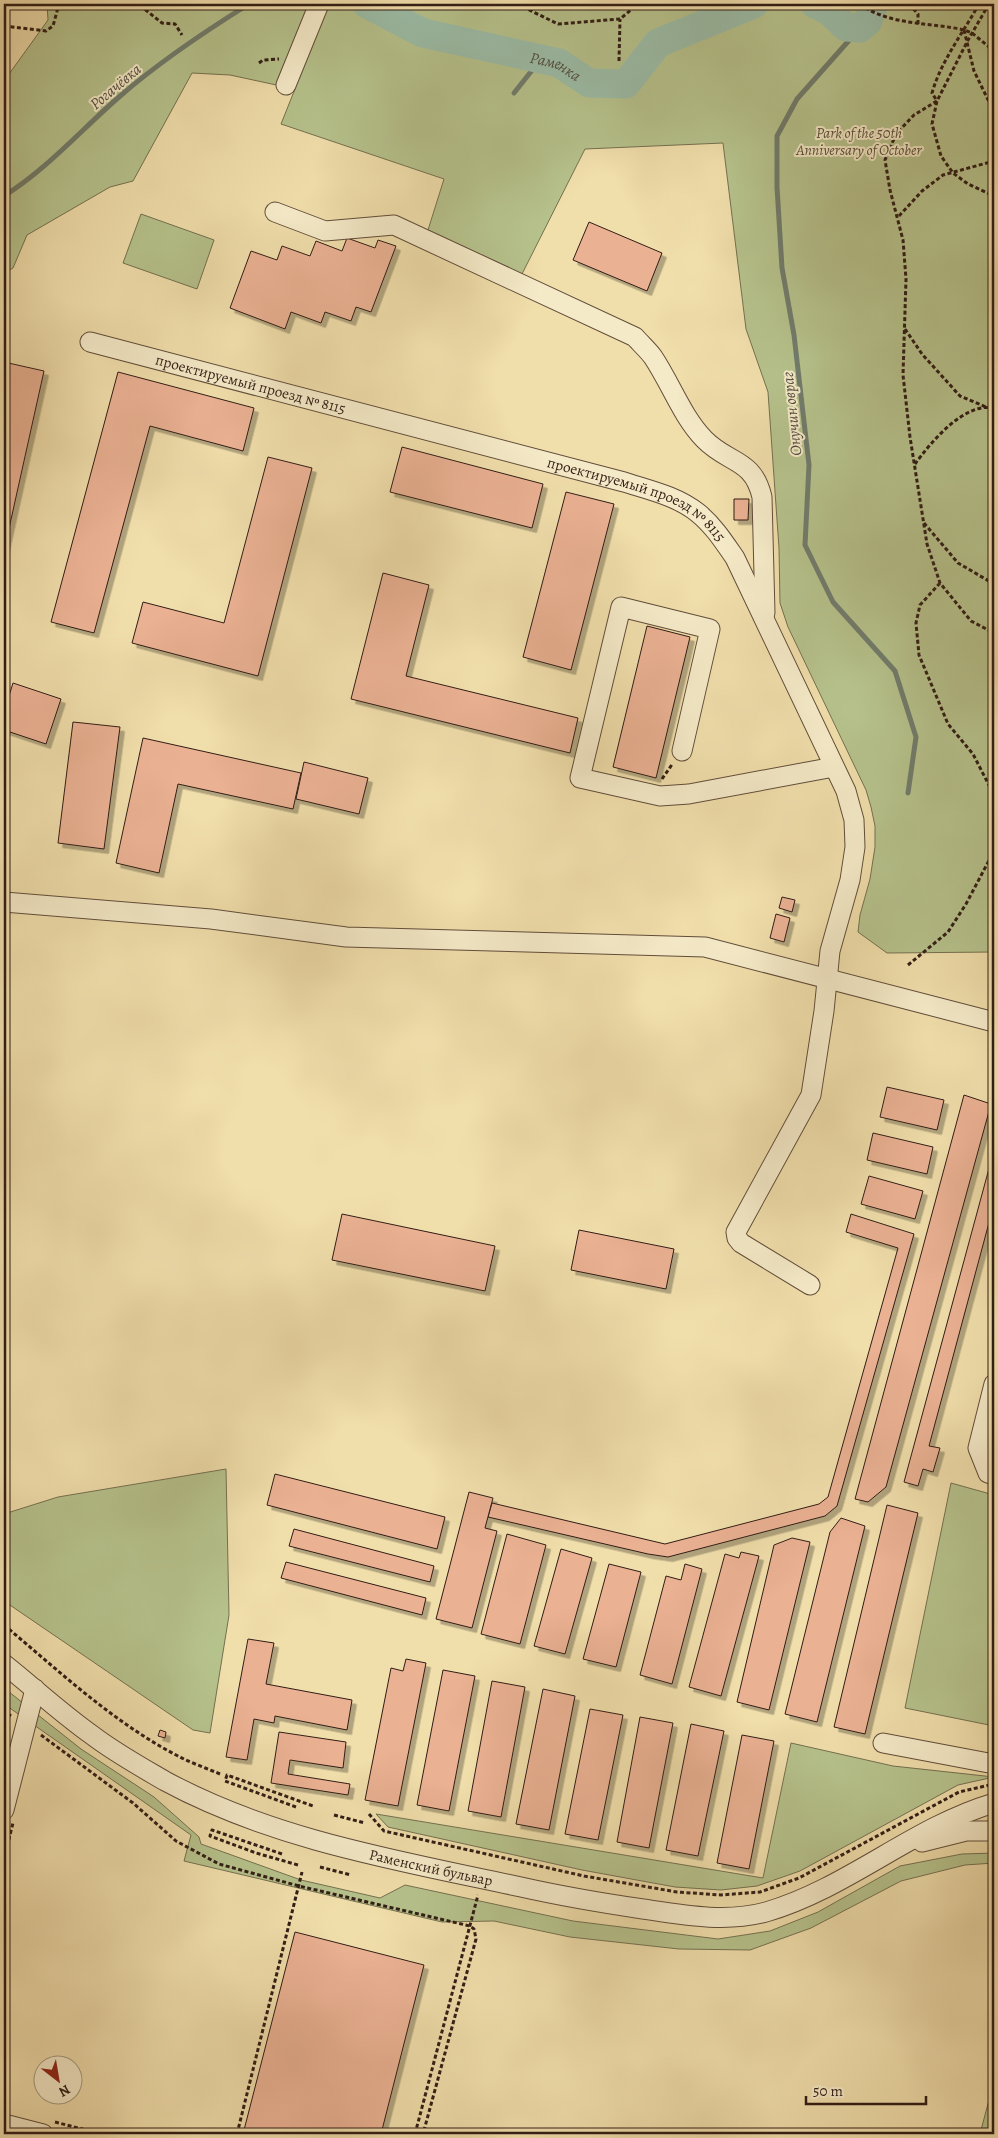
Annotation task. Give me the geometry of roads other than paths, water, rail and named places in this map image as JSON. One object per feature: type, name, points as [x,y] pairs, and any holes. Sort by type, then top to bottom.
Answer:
[{"type":"street","points":[[286,85],[319,4]]},
{"type":"street","points":[[275,212],[325,231],[394,225],[635,337],[652,356],[685,412],[704,438],[719,452],[748,468],[758,482],[762,497],[765,622]]},
{"type":"street","name":"проектируемый проезд № 8115","points":[[90,342],[624,482],[670,496],[698,513],[719,534],[735,558],[846,791],[854,820],[855,847],[850,880],[830,952],[828,979],[811,1095],[736,1232],[737,1238],[741,1243],[810,1285]]},
{"type":"street","points":[[682,751],[710,628],[621,607],[580,778],[660,796],[689,794],[817,772],[834,767]]},
{"type":"street","points":[[4,902],[211,919],[346,937],[705,947],[994,1022]]},
{"type":"street","points":[[994,1384],[978,1448],[988,1474],[994,1475]]},
{"type":"street","name":"Раменский бульвар","points":[[4,1664],[92,1736],[166,1781],[250,1820],[373,1856],[577,1900],[676,1914],[719,1918],[764,1912],[810,1896],[892,1849],[969,1810],[994,1803]]},
{"type":"street","points":[[4,1810],[35,1689]]},
{"type":"street","points":[[883,1743],[994,1764]]},
{"type":"street","name":"Раменский бульвар","points":[[892,1849],[966,1832],[994,1830]]},
{"type":"street","points":[[4,2124],[43,2134]]},
{"type":"waterway","name":"Рогачёвка","points":[[4,196],[35,174],[119,97],[150,72],[249,4]]},
{"type":"waterway","name":"Раменка","points":[[367,4],[423,33],[559,63],[589,83],[626,84],[658,43],[754,4]]},
{"type":"waterway","name":"Раменка","points":[[815,4],[828,10],[846,27],[860,28],[868,21],[874,4]]},
{"type":"waterway","name":"Онучин овраг","points":[[860,28],[797,99],[777,136],[777,187],[782,268],[794,335],[809,465],[805,545],[833,602],[895,671],[916,737],[908,793]]},
{"type":"waterway","points":[[514,93],[541,59]]},
{"type":"park label","name":"Park of the 50th Anniversary of October","points":[[859,142]]}]
